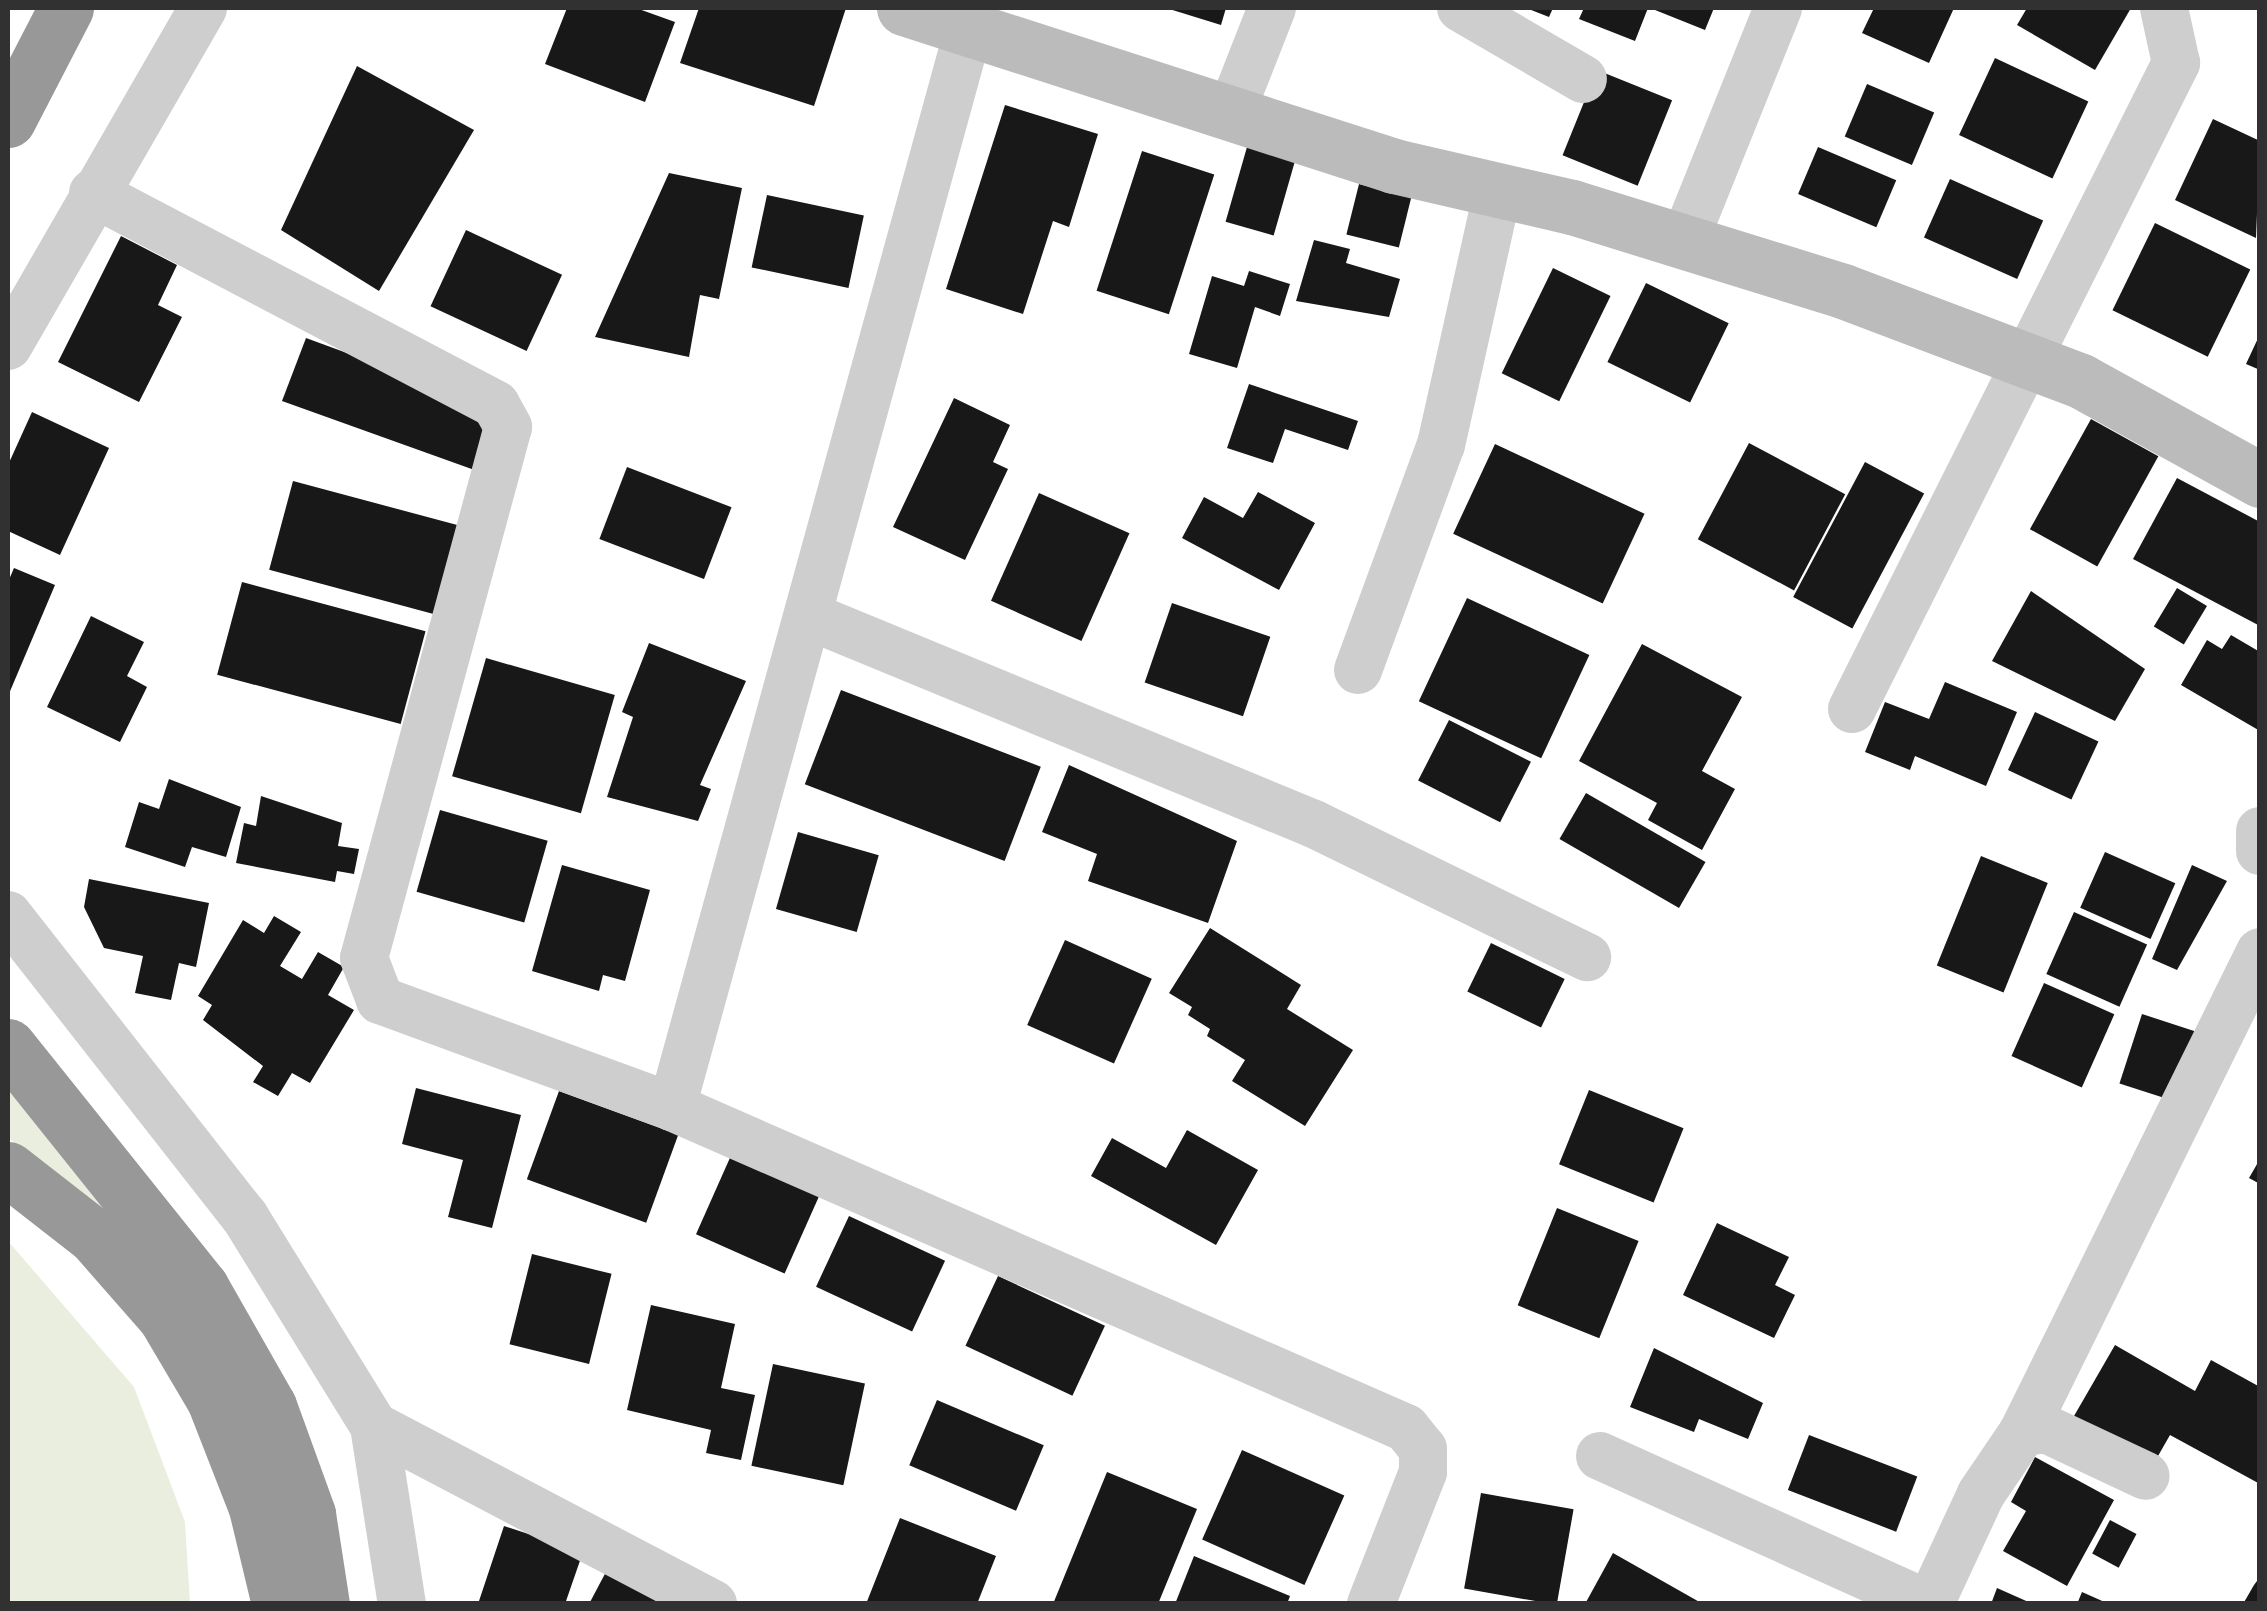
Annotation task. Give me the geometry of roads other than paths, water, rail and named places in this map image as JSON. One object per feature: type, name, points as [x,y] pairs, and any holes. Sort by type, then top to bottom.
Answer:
[{"type":"highway","points":[[8,64],[42,8]]},
{"type":"highway","points":[[8,120],[66,8]]},
{"type":"highway","points":[[8,1046],[200,1287],[269,1406],[308,1514],[322,1604]]},
{"type":"highway","points":[[8,1169],[94,1236],[165,1318],[214,1400],[256,1508],[279,1604]]},
{"type":"street","points":[[8,346],[92,193],[203,8]]},
{"type":"street","points":[[904,8],[1230,116],[1684,242],[2023,359],[2260,480]]},
{"type":"street","points":[[1230,116],[1272,8]]},
{"type":"street","points":[[1461,8],[1582,80]]},
{"type":"street","points":[[1684,242],[1778,8]]},
{"type":"street","points":[[1852,709],[2023,359],[2176,62],[2164,8]]},
{"type":"street","points":[[672,1106],[814,618],[968,32]]},
{"type":"street","points":[[1358,670],[1440,445],[1498,190]]},
{"type":"street","points":[[92,193],[503,415],[509,445],[364,958],[368,980],[380,1000],[672,1106],[1406,1428],[1423,1449],[1423,1472],[1372,1604]]},
{"type":"street","points":[[814,618],[1314,824],[1587,957]]},
{"type":"street","points":[[2260,832],[2260,851]]},
{"type":"street","points":[[8,915],[245,1217],[374,1426],[402,1604]]},
{"type":"street","points":[[1600,1456],[1929,1604],[1981,1494],[2023,1432],[2260,952]]},
{"type":"street","points":[[374,1426],[714,1604]]},
{"type":"street","points":[[2023,1432],[2046,1429],[2146,1476]]}]
